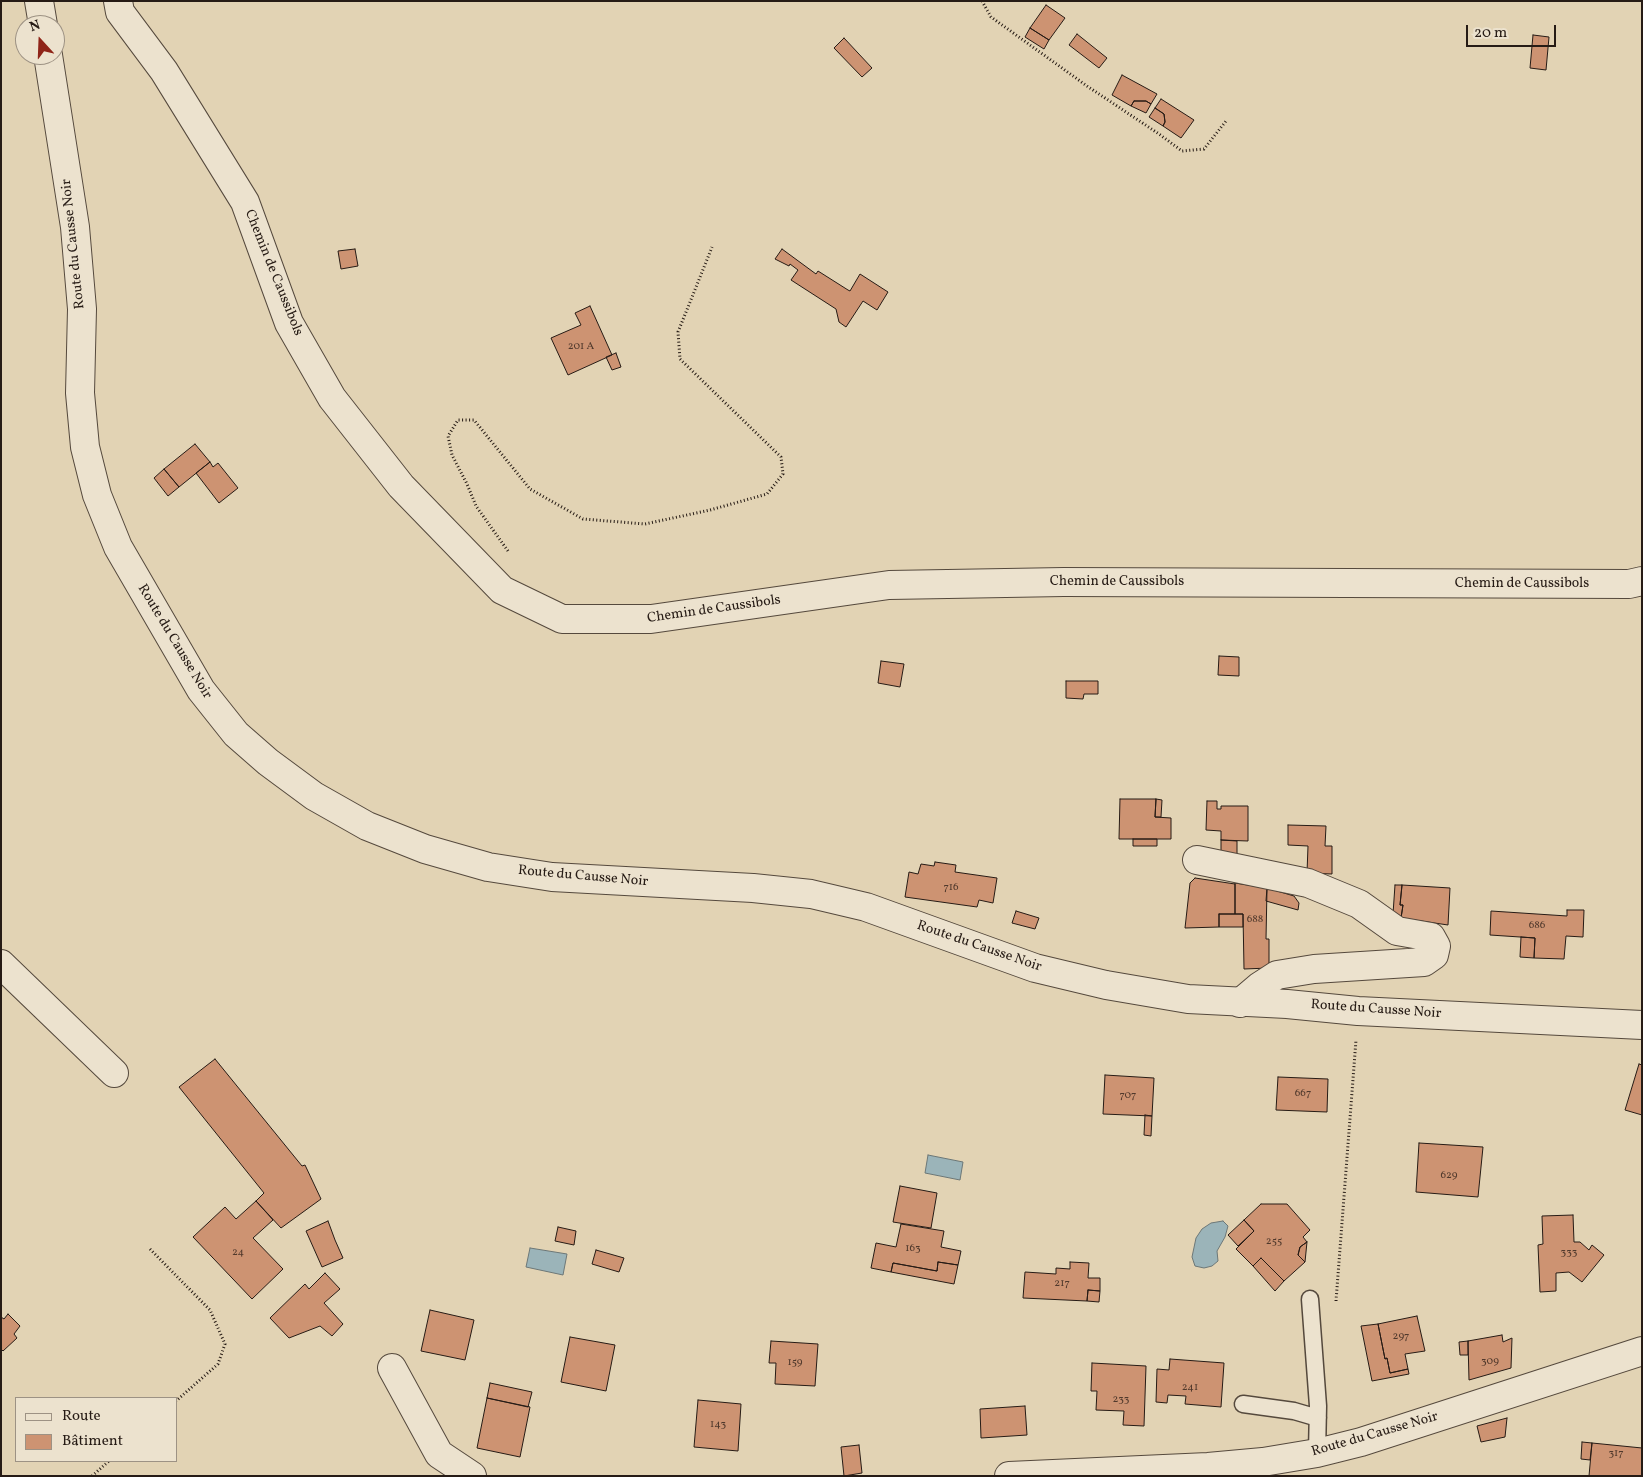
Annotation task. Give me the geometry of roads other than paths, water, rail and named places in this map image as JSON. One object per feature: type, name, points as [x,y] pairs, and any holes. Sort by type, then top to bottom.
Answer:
[{"type":"street","points":[[40,1],[42,15]]},
{"type":"street","name":"Chemin de Caussibols","points":[[118,1],[120,12],[164,71],[245,202],[290,323],[332,398],[401,486],[502,590],[562,619],[651,619],[889,586],[1064,582],[1629,584],[1642,581]]},
{"type":"street","name":"Route du Causse Noir","points":[[50,65],[75,226],[82,309],[80,393],[86,447],[97,495],[118,547],[201,690],[236,734],[268,762],[314,796],[367,826],[425,849],[488,867],[552,877],[753,888],[812,894],[866,907],[1035,968],[1106,985],[1188,999],[1240,1003],[1287,1004],[1358,1011],[1642,1025]]},
{"type":"street","points":[[1197,860],[1308,883],[1359,904],[1397,931],[1431,937],[1436,946],[1434,955],[1424,962],[1314,969],[1277,975],[1240,1003]]},
{"type":"street","points":[[1,964],[114,1073]]},
{"type":"street","name":"Route du Causse Noir","points":[[1009,1476],[1208,1467],[1263,1462],[1317,1453],[1361,1442],[1642,1350]]},
{"type":"street","points":[[392,1368],[439,1454],[472,1476]]},
{"type":"lane","points":[[1310,1299],[1318,1418],[1317,1453]]},
{"type":"lane","points":[[1243,1404],[1294,1411],[1318,1418]]},
{"type":"water","points":[[928,1155],[963,1162],[960,1180],[925,1173]]},
{"type":"water","points":[[1223,1221],[1228,1226],[1225,1237],[1217,1251],[1218,1261],[1212,1266],[1204,1268],[1195,1266],[1192,1257],[1196,1238],[1202,1229],[1211,1223]]},
{"type":"water","points":[[530,1248],[567,1254],[563,1275],[526,1267]]}]
